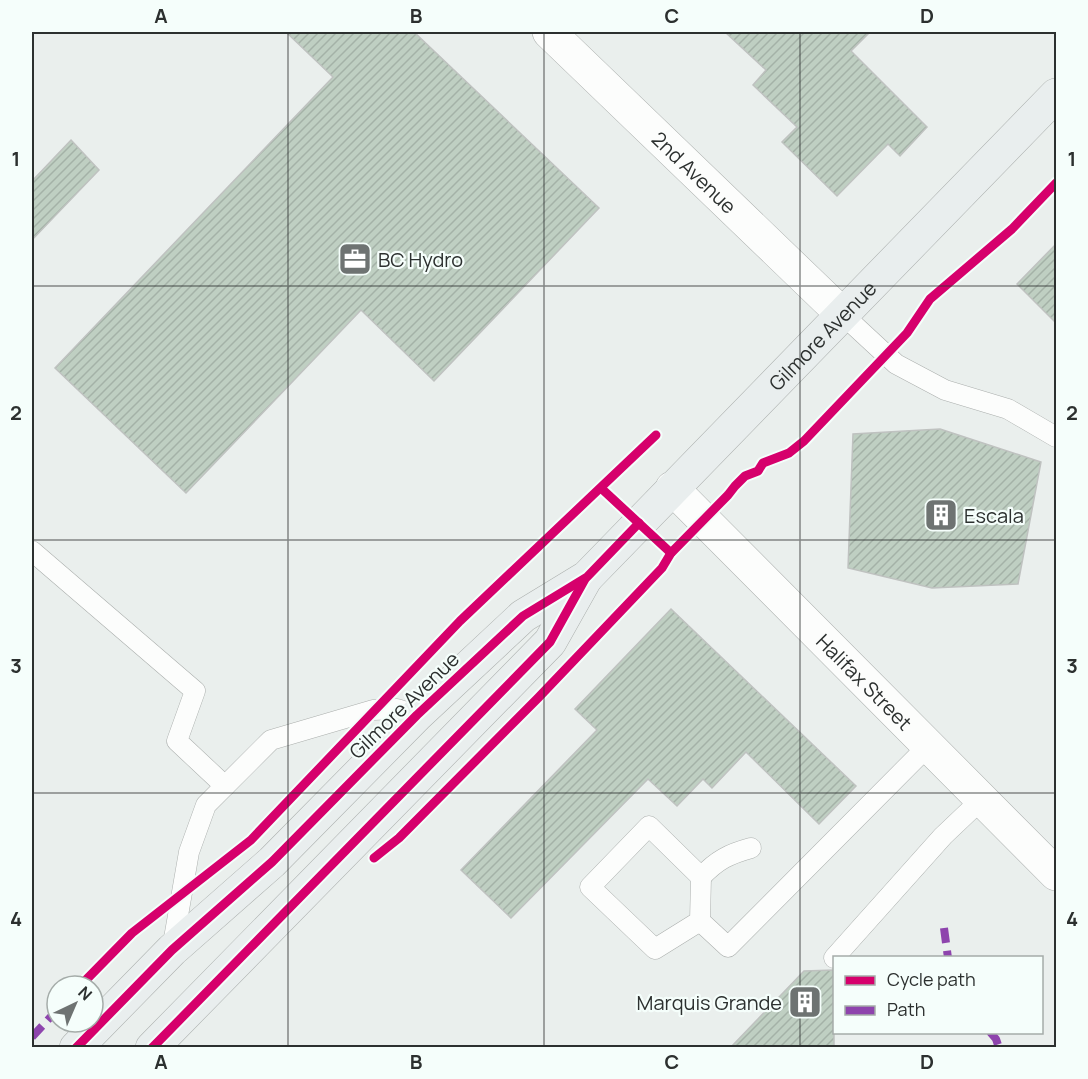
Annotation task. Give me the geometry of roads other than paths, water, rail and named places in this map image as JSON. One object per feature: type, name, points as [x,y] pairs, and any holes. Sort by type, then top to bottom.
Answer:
[{"type":"street","name":"2nd Avenue","points":[[549,32],[842,314]]},
{"type":"street","name":"Gilmore Avenue","points":[[152,1047],[550,642],[587,577],[1056,95]]},
{"type":"street","name":"Halifax Street","points":[[672,488],[1056,874]]},
{"type":"street","name":"Gilmore Avenue","points":[[76,1047],[172,950],[272,862],[417,715],[523,616],[587,577]]},
{"type":"lane","points":[[842,314],[896,364],[945,390],[1008,409],[1056,437]]},
{"type":"lane","points":[[32,551],[195,691],[177,741],[225,786]]},
{"type":"lane","points":[[172,950],[189,852],[206,805],[271,740],[373,710],[397,709],[417,715]]},
{"type":"lane","points":[[751,848],[728,855],[715,862],[701,877],[700,921],[728,947],[928,745]]},
{"type":"lane","points":[[836,956],[943,837],[982,799]]},
{"type":"lane","points":[[700,921],[656,949],[590,887],[649,826],[701,877]]},
{"type":"place","name":"BC Hydro","points":[[355,259]]},
{"type":"place","name":"Escala","points":[[941,515]]},
{"type":"place","name":"Marquis Grande","points":[[805,1002]]}]
